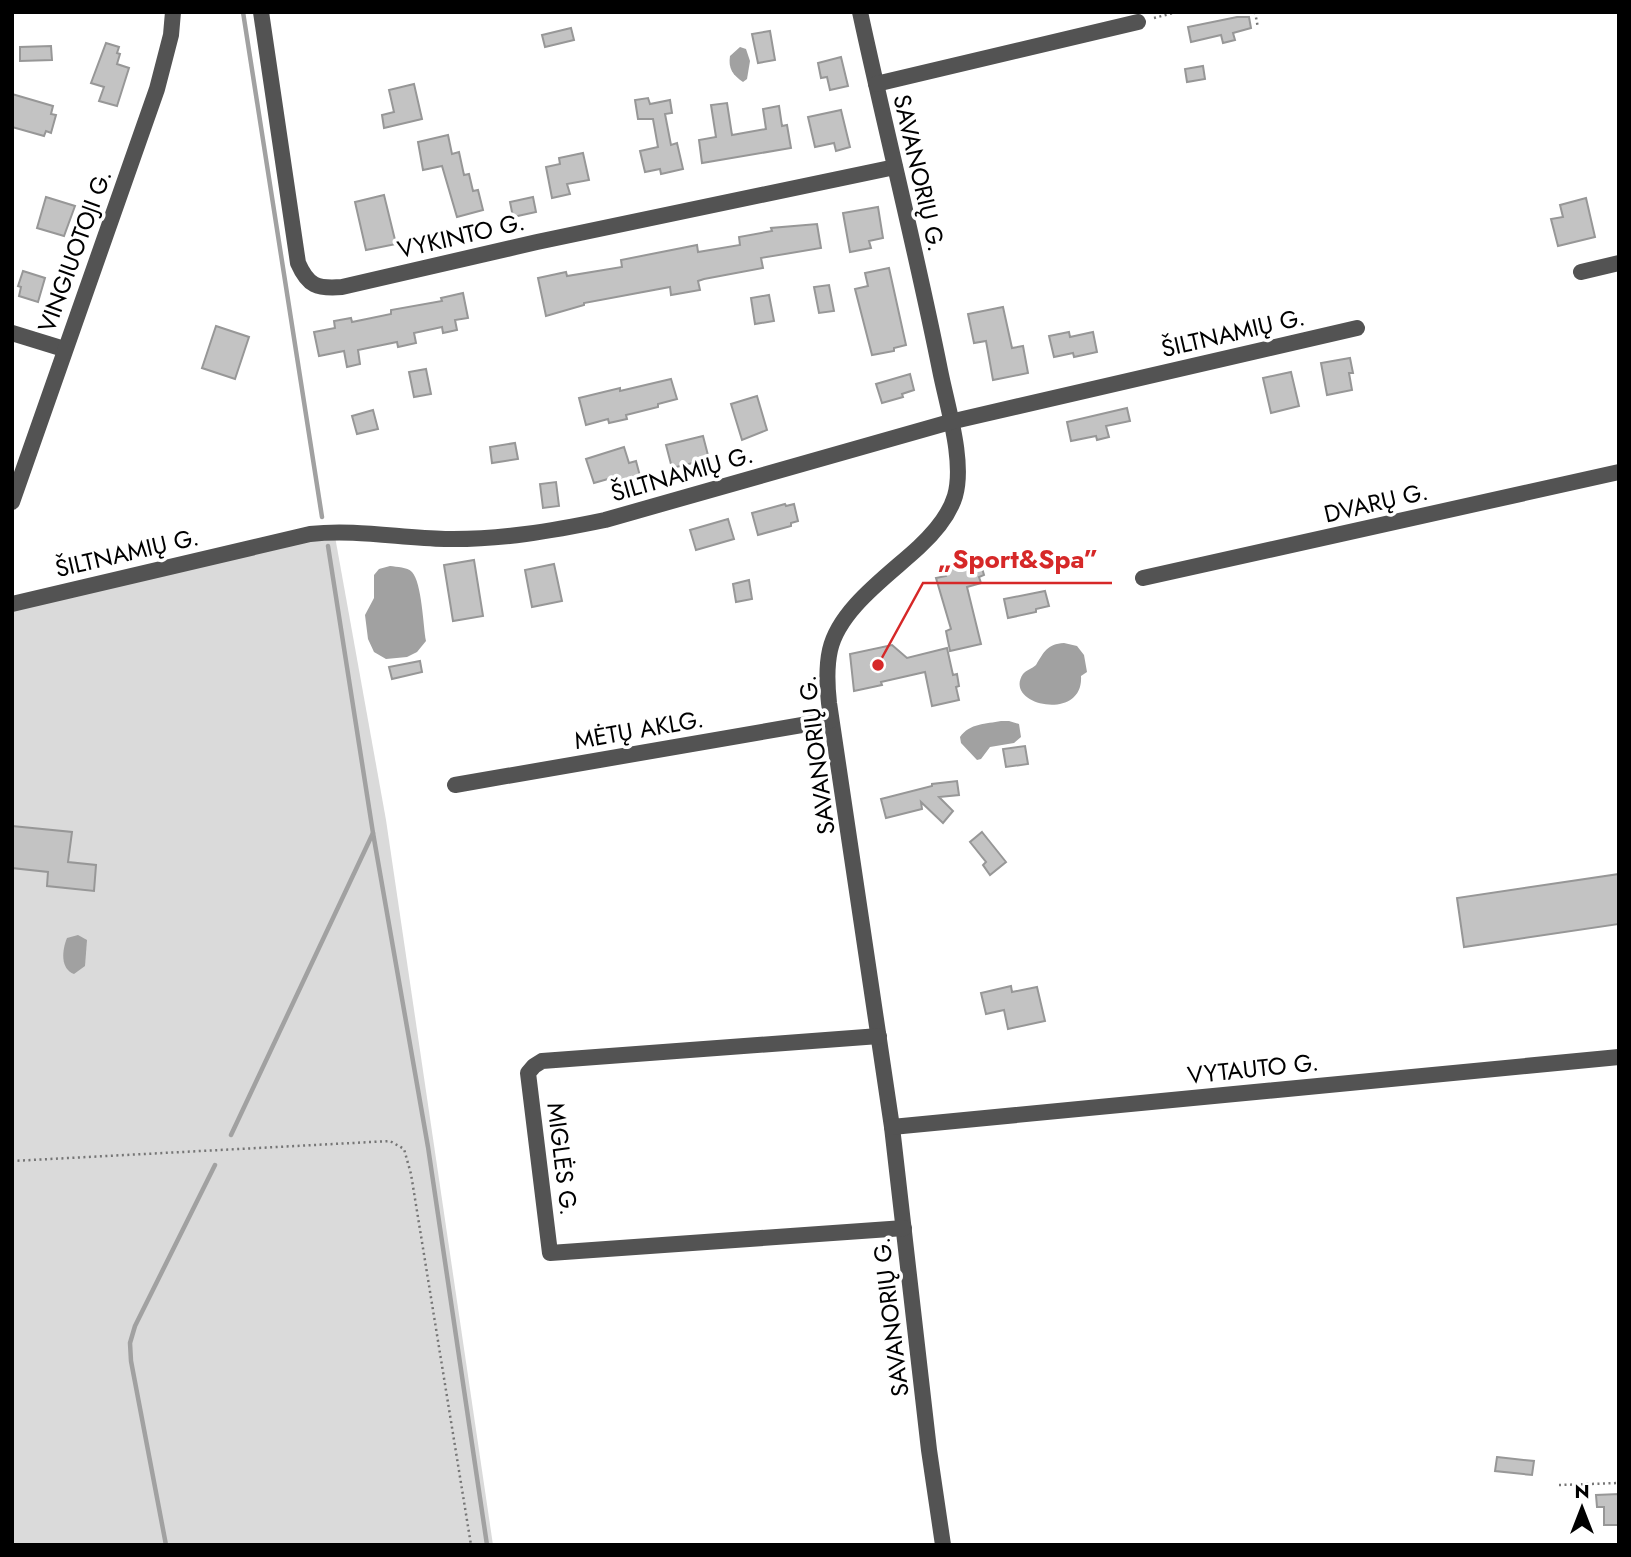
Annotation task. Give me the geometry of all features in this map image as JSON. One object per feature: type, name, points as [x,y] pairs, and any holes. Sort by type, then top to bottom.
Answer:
[{"type":"street","name":"VINGIUOTOJI G.","points":[[12,502],[157,89],[171,35],[173,12]]},
{"type":"street","name":"VYKINTO G.","points":[[261,12],[298,263],[303,276],[313,285],[325,288],[342,287],[537,242],[894,167]]},
{"type":"street","name":"SAVANORIŲ G.","points":[[860,12],[930,321],[956,453],[956,494],[948,513],[939,527],[853,607],[830,648],[827,674],[831,720],[892,1127],[929,1450],[943,1545]]},
{"type":"street","points":[[876,84],[1138,22]]},
{"type":"street","points":[[1581,272],[1619,263]]},
{"type":"street","name":"ŠILTNAMIŲ G.","points":[[12,604],[310,534],[334,531],[445,539],[523,536],[560,530],[605,520],[950,422],[1357,328]]},
{"type":"street","points":[[12,333],[64,349]]},
{"type":"street","name":"DVARŲ G.","points":[[1143,578],[1619,472]]},
{"type":"street","name":"MĖTŲ AKLG.","points":[[455,785],[831,720]]},
{"type":"street","name":"MIGLĖS G.","points":[[879,1036],[542,1061],[534,1066],[528,1073],[550,1253],[904,1228]]},
{"type":"street","name":"VYTAUTO G.","points":[[892,1127],[1619,1057]]},
{"type":"path","points":[[1138,22],[1177,12]]},
{"type":"path","points":[[1255,12],[1258,28]]},
{"type":"path","points":[[12,1161],[390,1141],[404,1149],[411,1174],[471,1545]]},
{"type":"path","points":[[1559,1485],[1619,1483]]},
{"type":"shaded area","points":[[740,47],[746,49],[750,61],[747,79],[743,82],[734,74],[730,65],[730,56]]},
{"type":"shaded area","points":[[334,531],[386,820],[493,1545],[12,1545],[12,604]]},
{"type":"shaded area","points":[[390,566],[407,569],[415,577],[426,641],[417,652],[407,657],[386,659],[374,652],[368,639],[365,615],[374,598],[374,575],[379,569]]},
{"type":"shaded area","points":[[1064,643],[1077,646],[1084,655],[1087,672],[1081,676],[1079,691],[1070,700],[1058,704],[1033,701],[1024,694],[1020,685],[1023,674],[1036,665],[1050,647]]},
{"type":"shaded area","points":[[1001,721],[1019,724],[1021,737],[1014,743],[990,747],[981,759],[977,760],[961,743],[960,737],[973,727]]},
{"type":"shaded area","points":[[78,935],[87,940],[85,966],[74,974],[66,968],[63,953],[67,938]]},
{"type":"building","points":[[1249,17],[1251,28],[1233,33],[1235,40],[1223,43],[1221,35],[1191,42],[1188,27]]},
{"type":"building","points":[[571,28],[574,40],[545,47],[542,35]]},
{"type":"building","points":[[770,31],[775,60],[758,63],[752,34]]},
{"type":"building","points":[[106,43],[119,47],[117,64],[129,68],[117,106],[99,101],[104,87],[91,83]]},
{"type":"building","points":[[51,46],[52,60],[20,61],[20,47]]},
{"type":"building","points":[[841,57],[848,86],[830,90],[827,77],[821,78],[818,63]]},
{"type":"building","points":[[1203,66],[1205,79],[1187,82],[1185,69]]},
{"type":"building","points":[[414,84],[422,119],[384,128],[382,115],[394,112],[389,90]]},
{"type":"building","points":[[12,94],[53,106],[51,114],[56,115],[51,133],[46,131],[44,136],[12,127]]},
{"type":"building","points":[[648,98],[650,104],[670,100],[672,113],[665,114],[671,145],[677,143],[683,169],[661,174],[660,169],[645,172],[640,151],[658,147],[653,119],[638,119],[635,100]]},
{"type":"building","points":[[727,103],[732,135],[766,129],[763,109],[779,106],[782,126],[787,125],[791,148],[702,163],[699,140],[716,137],[711,105]]},
{"type":"building","points":[[841,110],[850,147],[836,151],[834,143],[815,147],[808,117]]},
{"type":"building","points":[[448,135],[452,154],[459,152],[464,175],[469,174],[473,191],[478,190],[483,210],[457,217],[442,166],[423,170],[418,142]]},
{"type":"building","points":[[583,153],[589,180],[567,184],[570,194],[552,198],[546,167],[560,164],[559,158]]},
{"type":"building","points":[[384,195],[396,244],[366,250],[355,202]]},
{"type":"building","points":[[46,197],[75,206],[64,236],[37,228]]},
{"type":"building","points":[[533,197],[536,212],[513,217],[510,202]]},
{"type":"building","points":[[1586,198],[1595,237],[1558,246],[1551,219],[1563,217],[1560,205]]},
{"type":"building","points":[[878,207],[883,238],[869,241],[871,248],[850,252],[843,213]]},
{"type":"building","points":[[817,224],[821,248],[761,258],[763,268],[698,281],[700,290],[671,295],[670,287],[584,303],[546,316],[538,278],[566,272],[567,276],[622,267],[621,260],[697,245],[698,252],[740,245],[739,237],[772,231],[771,228]]},
{"type":"building","points":[[889,268],[906,345],[894,348],[894,351],[872,355],[855,289],[868,286],[865,273]]},
{"type":"building","points":[[23,271],[45,278],[38,302],[19,296],[21,287],[18,286]]},
{"type":"building","points":[[829,285],[834,311],[819,313],[814,287]]},
{"type":"building","points":[[463,293],[468,318],[455,320],[457,330],[443,333],[442,327],[414,333],[416,343],[398,347],[397,342],[358,350],[360,364],[347,367],[344,351],[319,356],[314,332],[335,328],[334,321],[351,318],[352,322],[391,314],[391,310],[442,301],[441,298]]},
{"type":"building","points":[[769,295],[774,321],[755,324],[751,298]]},
{"type":"building","points":[[1003,307],[1012,348],[1023,346],[1028,373],[993,380],[986,341],[974,343],[968,314]]},
{"type":"building","points":[[216,326],[249,337],[235,379],[202,368]]},
{"type":"building","points":[[1069,332],[1070,337],[1093,332],[1097,352],[1074,357],[1073,353],[1054,357],[1049,336]]},
{"type":"building","points":[[1350,358],[1352,390],[1327,395],[1321,363]]},
{"type":"building","points":[[426,369],[431,394],[414,397],[409,372]]},
{"type":"building","points":[[1291,372],[1299,406],[1271,413],[1263,378]]},
{"type":"building","points":[[910,374],[914,390],[902,394],[903,397],[882,403],[876,384]]},
{"type":"building","points":[[671,379],[677,399],[626,415],[627,419],[609,423],[608,419],[586,425],[579,398]]},
{"type":"building","points":[[757,396],[767,430],[742,440],[731,404]]},
{"type":"building","points":[[1127,408],[1130,421],[1106,426],[1109,437],[1097,440],[1096,436],[1071,441],[1067,422]]},
{"type":"building","points":[[373,410],[378,429],[357,434],[352,416]]},
{"type":"building","points":[[703,436],[709,459],[672,468],[666,445]]},
{"type":"building","points":[[515,443],[518,459],[492,463],[490,447]]},
{"type":"building","points":[[624,447],[629,463],[636,461],[640,476],[617,483],[615,477],[594,483],[586,459]]},
{"type":"building","points":[[556,482],[559,506],[543,508],[540,484]]},
{"type":"building","points":[[794,504],[798,521],[791,523],[791,526],[758,535],[752,513]]},
{"type":"building","points":[[728,519],[734,539],[696,550],[690,530]]},
{"type":"building","points":[[474,560],[483,616],[453,621],[444,565]]},
{"type":"building","points":[[980,561],[984,575],[979,577],[981,583],[967,587],[981,644],[950,651],[946,631],[951,629],[936,578],[946,576],[945,570]]},
{"type":"building","points":[[554,564],[562,601],[532,607],[525,570]]},
{"type":"building","points":[[749,580],[752,599],[736,602],[733,584]]},
{"type":"building","points":[[1045,591],[1049,606],[1036,609],[1036,612],[1008,618],[1004,599]]},
{"type":"building","points":[[892,645],[907,658],[947,648],[953,675],[957,674],[959,700],[932,706],[925,672],[854,691],[850,654]]},
{"type":"building","points":[[420,661],[422,672],[392,679],[389,667]]},
{"type":"building","points":[[1025,746],[1028,764],[1006,767],[1003,749]]},
{"type":"building","points":[[957,781],[959,795],[939,797],[953,811],[943,823],[921,802],[922,809],[886,818],[881,799],[932,784]]},
{"type":"building","points":[[12,826],[72,832],[68,862],[96,865],[94,891],[47,886],[48,872],[12,868]]},
{"type":"building","points":[[982,832],[1006,862],[990,875],[983,865],[986,862],[970,842]]},
{"type":"building","points":[[1619,874],[1619,924],[1464,947],[1457,898]]},
{"type":"building","points":[[1011,986],[1012,992],[1037,987],[1045,1021],[1008,1029],[1004,1010],[986,1014],[981,993]]},
{"type":"building","points":[[1497,1457],[1534,1461],[1532,1475],[1495,1471]]},
{"type":"building","points":[[1619,1494],[1619,1525],[1604,1525],[1604,1507],[1597,1507],[1596,1495]]},
{"type":"waterway","points":[[243,12],[322,517]]},
{"type":"waterway","points":[[231,1135],[373,833],[328,546]]},
{"type":"waterway","points":[[373,833],[428,1147],[487,1545]]},
{"type":"waterway","points":[[166,1545],[131,1361],[130,1343],[135,1326],[215,1165]]},
{"type":"place","name":"„Sport&Spa”","points":[[878,665]]}]
